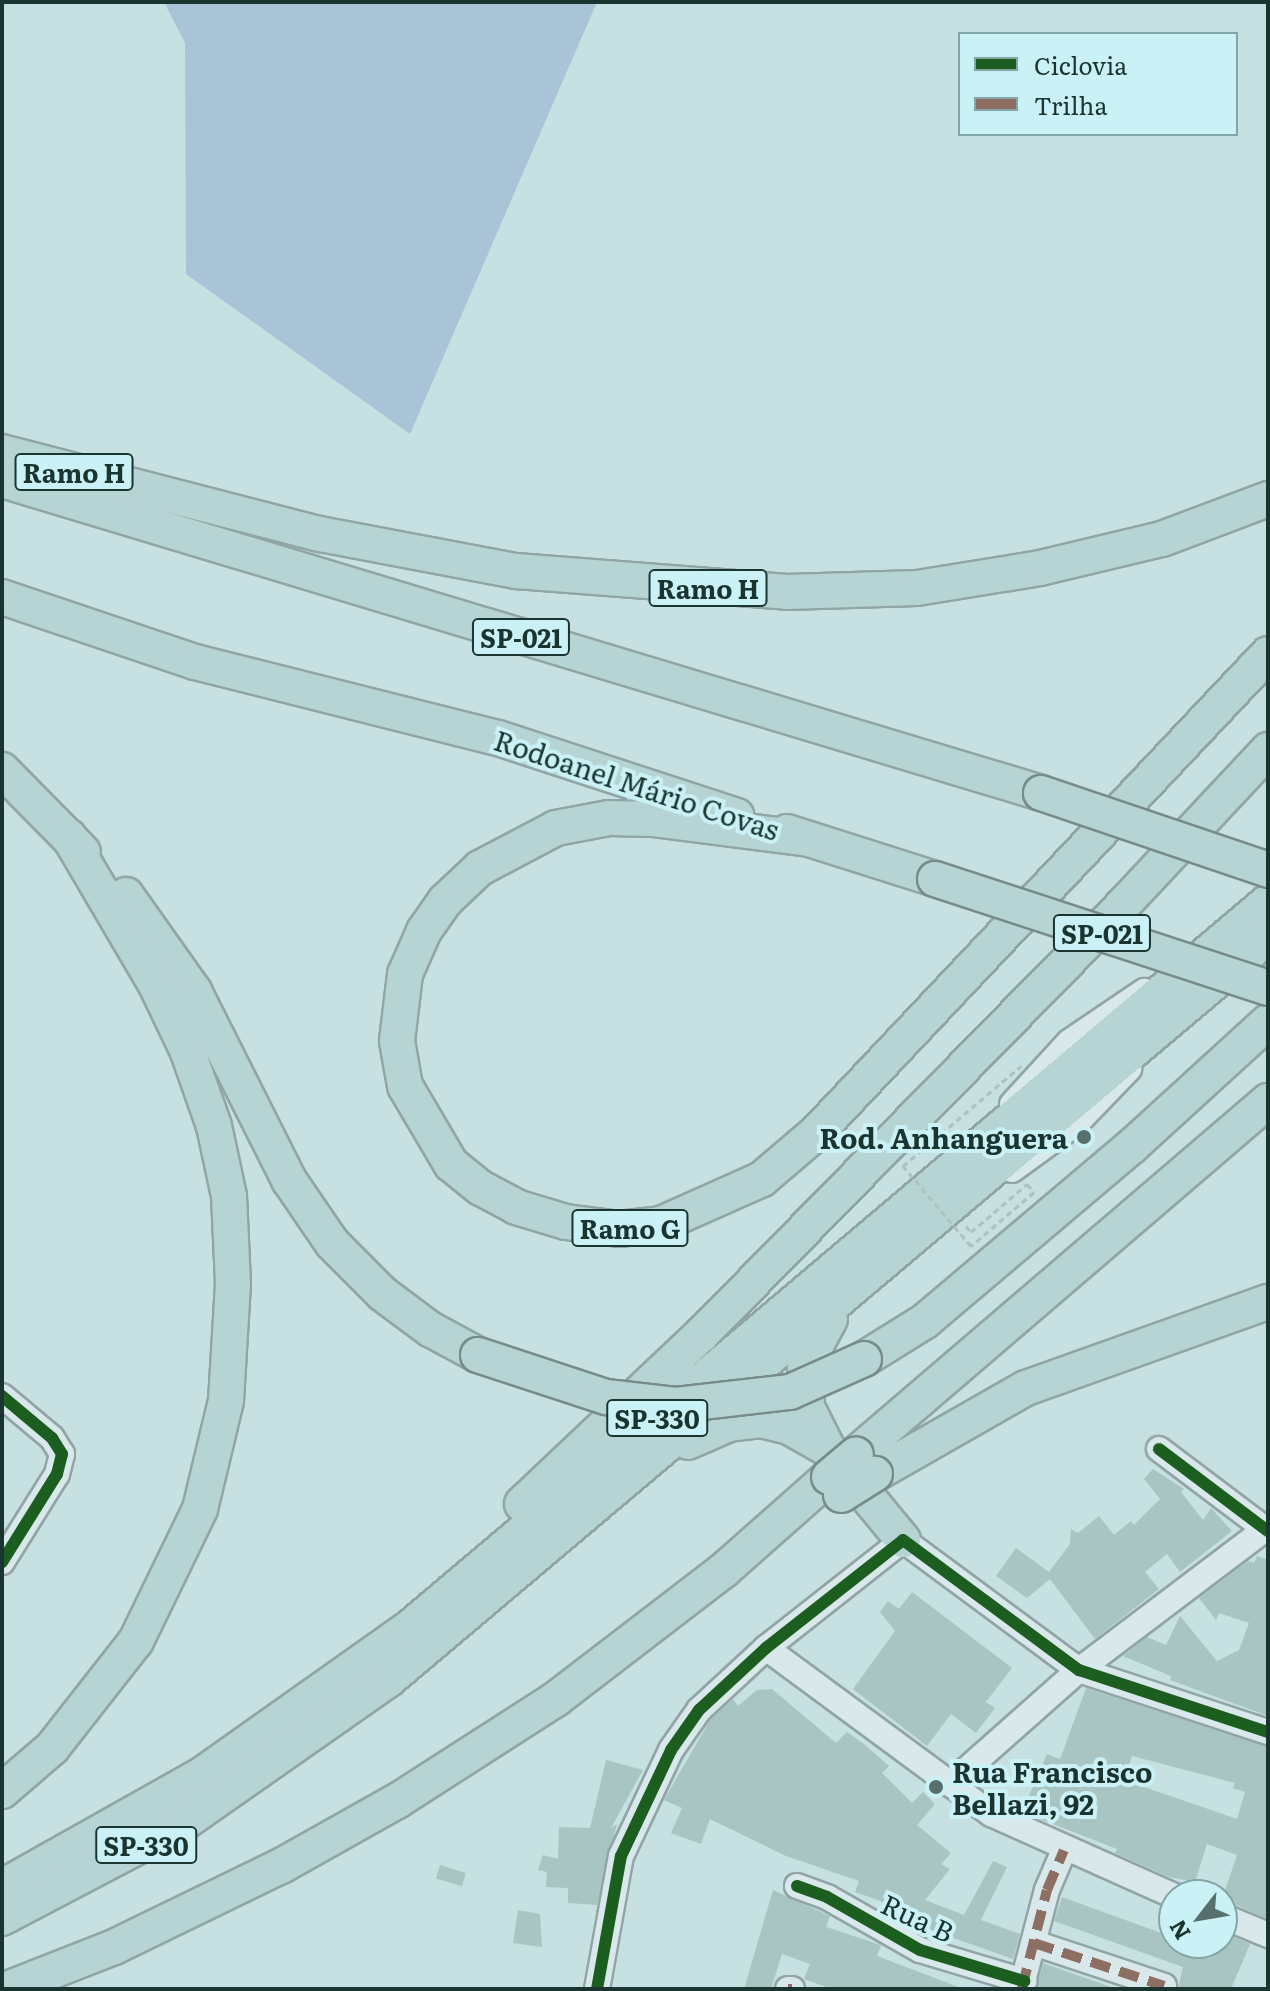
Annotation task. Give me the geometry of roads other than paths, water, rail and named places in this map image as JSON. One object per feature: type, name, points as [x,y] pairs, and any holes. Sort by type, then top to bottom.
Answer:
[{"type":"highway","name":"Ramo H","points":[[2,452],[320,534],[516,571],[787,592],[917,588],[1040,568],[1162,539],[1268,499]]},
{"type":"highway","name":"SP-021","points":[[2,480],[1041,793],[1268,870]]},
{"type":"highway","name":"Rodoanel Mário Covas","points":[[2,597],[195,662],[498,738],[1268,988]]},
{"type":"highway","name":"Ramo G","points":[[809,839],[609,818],[556,828],[480,868],[445,901],[424,931],[405,974],[397,1041],[405,1086],[451,1164],[481,1188],[516,1207],[566,1222],[619,1229],[661,1224],[762,1179],[817,1132],[1268,654]]},
{"type":"highway","points":[[316,1695],[702,1334],[1268,750]]},
{"type":"highway","points":[[2,770],[126,895],[194,991],[289,1180],[332,1243],[383,1294],[430,1329],[478,1355],[530,1377],[606,1397],[676,1405],[790,1392],[864,1359],[925,1321],[1132,1146],[1268,1022]]},
{"type":"highway","points":[[2,1791],[52,1748],[136,1641],[200,1509],[226,1401],[232,1270],[229,1196],[214,1126],[156,985],[69,837]]},
{"type":"highway","name":"SP-330","points":[[2,1887],[200,1776],[408,1629],[1268,902]]},
{"type":"highway","name":"SP-330","points":[[2,1918],[185,1822],[282,1758],[388,1680],[859,1282],[962,1213],[1162,1026],[1268,937]]},
{"type":"highway","points":[[7,1989],[128,1940],[281,1866],[397,1801],[556,1699],[724,1570],[846,1470],[1268,1101]]},
{"type":"highway","points":[[859,1282],[819,1334],[805,1366],[807,1407],[846,1470],[903,1540]]},
{"type":"highway","points":[[846,1470],[1026,1388],[1268,1302]]},
{"type":"highway","points":[[607,1496],[698,1436],[729,1424],[761,1420],[789,1427],[846,1470]]},
{"type":"street","points":[[2,1396],[52,1438],[62,1454],[57,1474],[19,1542],[2,1562]]},
{"type":"street","points":[[950,1784],[1079,1670],[1266,1530],[1159,1449]]},
{"type":"street","points":[[597,1989],[621,1856],[644,1798],[699,1710],[766,1648],[903,1540],[1079,1670],[1268,1732]]},
{"type":"street","points":[[766,1648],[991,1814],[1064,1850],[1158,1889]]},
{"type":"street","points":[[1023,1985],[1047,1890],[1064,1850]]},
{"type":"street","name":"Rua B","points":[[797,1886],[827,1897],[920,1950],[1023,1985]]},
{"type":"street","points":[[1238,1923],[1268,1935]]},
{"type":"street","points":[[1034,1943],[1164,1986]]},
{"type":"place","name":"Rod. Anhanguera","points":[[1084,1137]]},
{"type":"place","name":"Rua Francisco Bellazi, 92","points":[[936,1787]]}]
